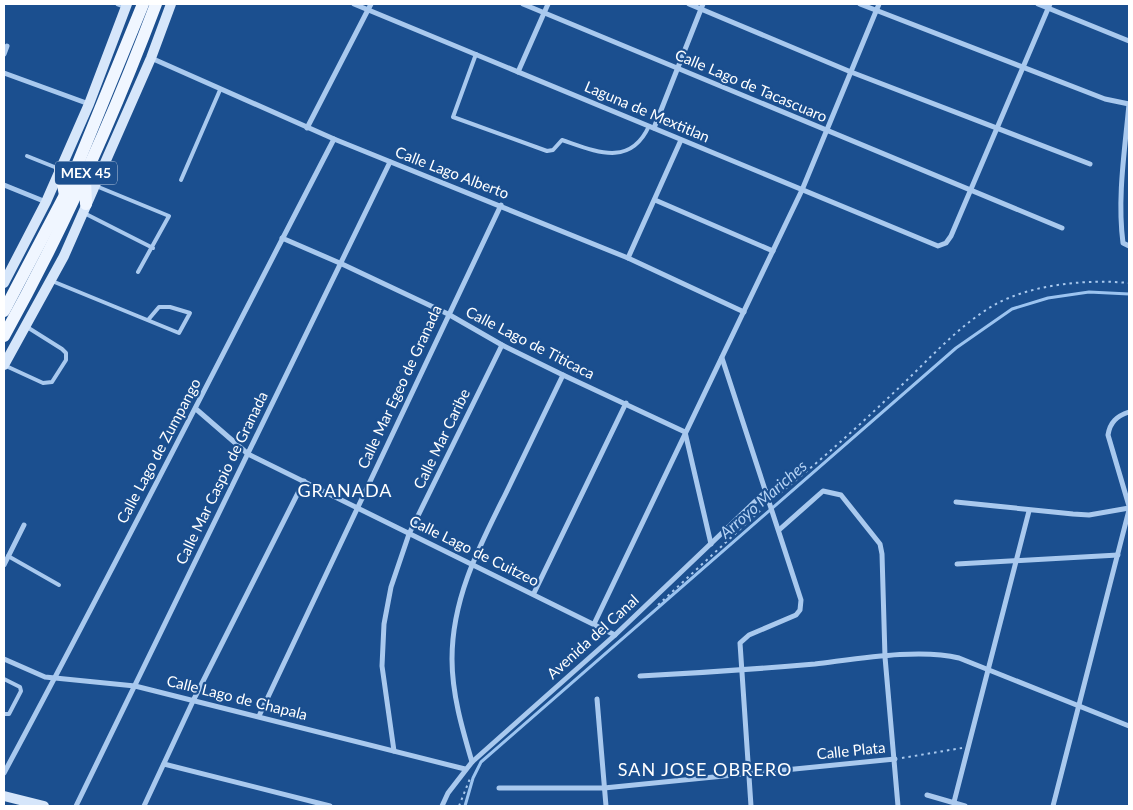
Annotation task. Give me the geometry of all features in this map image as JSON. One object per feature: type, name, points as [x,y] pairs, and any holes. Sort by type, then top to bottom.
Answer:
[{"type":"main road","name":"MEX 45","points":[[4,311],[65,195],[143,4]]},
{"type":"main road","name":"MEX 45","points":[[4,336],[43,266],[86,175],[156,4]]},
{"type":"main road","points":[[60,169],[65,195]]},
{"type":"main road","points":[[84,208],[86,175]]},
{"type":"street","points":[[4,365],[64,256],[151,58],[172,4]]},
{"type":"street","name":"Laguna de Mextitlan","points":[[354,4],[930,244],[938,246],[946,243],[952,236],[970,191]]},
{"type":"street","points":[[307,128],[371,4]]},
{"type":"street","name":"Calle Lago de Tacascuaro","points":[[522,4],[1062,228]]},
{"type":"street","points":[[518,72],[548,4]]},
{"type":"street","points":[[688,4],[702,6],[851,72],[1090,164]]},
{"type":"street","points":[[860,4],[1104,99],[1129,104],[1123,172],[1122,222],[1123,243],[1128,245]]},
{"type":"street","points":[[594,624],[802,190],[879,4]]},
{"type":"street","points":[[1038,4],[1049,6],[1129,41]]},
{"type":"street","points":[[4,283],[46,202],[89,104],[124,5]]},
{"type":"street","points":[[652,127],[702,6]]},
{"type":"street","points":[[970,191],[1049,6]]},
{"type":"street","points":[[4,54],[7,46]]},
{"type":"street","name":"Calle Lago Alberto","points":[[151,58],[307,128],[628,258],[744,312]]},
{"type":"street","points":[[4,73],[89,104]]},
{"type":"street","name":"Calle Lago de Zumpango","points":[[4,773],[196,409],[334,139]]},
{"type":"street","points":[[628,258],[681,140]]},
{"type":"street","name":"Calle Mar Caspio de Granada","points":[[76,806],[342,264],[390,162]]},
{"type":"street","points":[[4,185],[46,202]]},
{"type":"street","points":[[655,200],[773,251]]},
{"type":"street","name":"Calle Mar Egeo de Granada","points":[[258,716],[501,205]]},
{"type":"street","name":"Calle Lago de Titicaca","points":[[282,238],[448,314],[502,345],[563,376],[626,403],[685,432]]},
{"type":"street","name":"Calle Mar Caribe","points":[[394,751],[382,666],[384,624],[391,587],[409,534],[502,345]]},
{"type":"street","points":[[722,358],[776,518],[802,605],[796,615],[743,639],[740,648],[752,806]]},
{"type":"street","points":[[472,762],[459,719],[452,658],[459,601],[471,564],[563,376]]},
{"type":"street","points":[[534,593],[626,403]]},
{"type":"street","name":"Calle Lago de Cuitzeo","points":[[196,409],[248,454],[409,534],[534,593],[615,635]]},
{"type":"street","points":[[1053,806],[1129,508],[1108,435],[1112,423],[1118,416],[1129,412]]},
{"type":"street","points":[[685,432],[711,544]]},
{"type":"street","points":[[144,806],[194,699],[304,481]]},
{"type":"street","name":"Avenida del Canal","points":[[442,806],[465,769],[472,762],[615,635],[766,491]]},
{"type":"street","points":[[779,530],[823,491],[841,495],[880,544],[882,554],[885,657],[898,806]]},
{"type":"street","points":[[956,502],[1029,511],[1089,514],[1129,508]]},
{"type":"street","points":[[954,802],[966,747],[1029,511]]},
{"type":"street","points":[[4,565],[24,525]]},
{"type":"street","points":[[957,564],[1118,554]]},
{"type":"street","points":[[640,676],[741,671],[885,657],[948,655],[988,669],[1129,726]]},
{"type":"street","name":"Calle Lago de Chapala","points":[[4,660],[34,674],[54,680],[98,681],[135,686],[194,699],[465,769]]},
{"type":"street","points":[[597,700],[606,806]]},
{"type":"street","name":"Calle Plata","points":[[499,788],[604,788],[894,759]]},
{"type":"street","points":[[164,764],[330,806]]},
{"type":"street","points":[[927,795],[965,806]]},
{"type":"street","points":[[4,796],[44,806]]},
{"type":"lane","points":[[476,54],[453,117],[547,151],[553,150],[562,140],[607,154],[635,146],[652,127]]},
{"type":"lane","points":[[181,180],[220,90]]},
{"type":"lane","points":[[27,156],[60,169]]},
{"type":"lane","points":[[94,185],[169,216],[138,272]]},
{"type":"lane","points":[[84,208],[153,248]]},
{"type":"lane","points":[[50,281],[148,320],[179,332],[190,313],[170,306],[159,306],[148,320]]},
{"type":"lane","points":[[4,365],[42,383],[48,383],[52,382],[66,360],[66,353],[62,349],[25,326]]},
{"type":"lane","points":[[8,556],[59,585]]},
{"type":"lane","points":[[4,679],[20,687],[21,690],[9,714],[4,714]]},
{"type":"path","name":"Calle Plata","points":[[894,759],[966,747]]},
{"type":"waterway","name":"Arroyo Mariches","points":[[465,806],[473,778],[481,762],[956,348],[1012,309],[1048,298],[1089,292],[1129,294]]},
{"type":"district","name":"GRANADA","points":[[345,491]]},
{"type":"district","name":"SAN JOSE OBRERO","points":[[705,770]]}]
